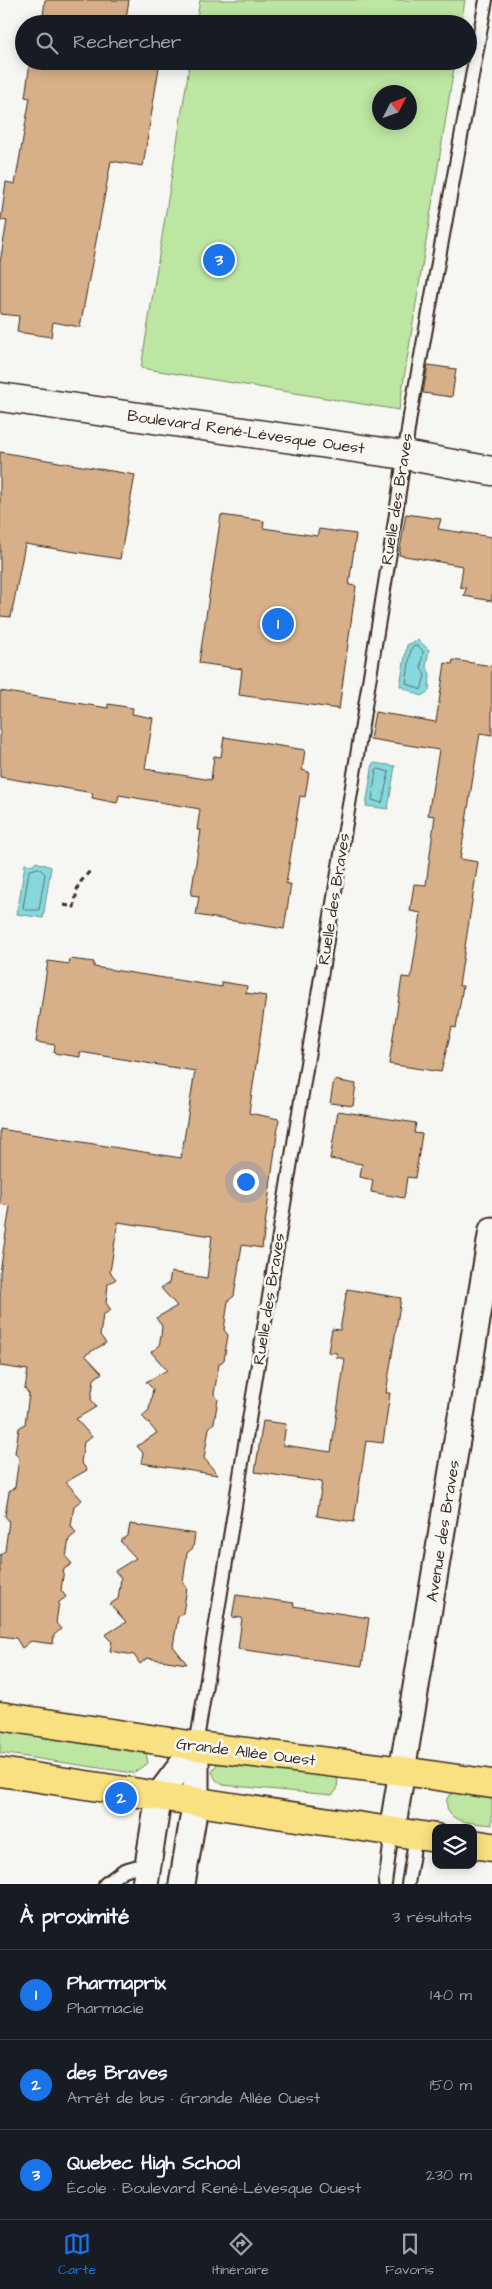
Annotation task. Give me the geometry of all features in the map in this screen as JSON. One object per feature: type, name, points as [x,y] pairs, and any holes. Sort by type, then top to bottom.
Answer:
[{"type":"main road","name":"Boulevard René-Lévesque Ouest","points":[[0,397],[404,455],[492,471]]},
{"type":"main road","name":"Grande Allée Ouest","points":[[0,1716],[196,1746],[403,1771],[492,1784]]},
{"type":"main road","points":[[0,1772],[196,1800],[415,1835]]},
{"type":"main road","points":[[477,1845],[492,1847]]},
{"type":"street","name":"Avenue des Braves","points":[[415,1835],[403,1771],[492,1230]]},
{"type":"street","points":[[147,1873],[159,1795],[196,1746]]},
{"type":"street","name":"Ruelle des Braves","points":[[182,1884],[196,1800],[196,1746]]},
{"type":"lane","name":"Ruelle des Braves","points":[[477,50],[486,0]]},
{"type":"lane","name":"Ruelle des Braves","points":[[196,1746],[404,455],[473,70]]},
{"type":"lane","points":[[385,1884],[415,1835]]},
{"type":"lane","points":[[408,1884],[415,1835]]},
{"type":"lane","points":[[104,1884],[124,1870],[147,1873]]},
{"type":"path","points":[[64,906],[74,907],[78,885],[90,871]]},
{"type":"green space","points":[[200,0],[465,0],[462,15],[198,15]]},
{"type":"green space","points":[[189,70],[454,70],[399,410],[141,368]]},
{"type":"green space","points":[[0,1722],[145,1747],[148,1763],[133,1773],[0,1753]]},
{"type":"green space","points":[[221,1757],[338,1776],[337,1790],[332,1795],[223,1785],[216,1780],[212,1772]]},
{"type":"green space","points":[[457,1789],[492,1794],[492,1825],[454,1818],[447,1807],[447,1798]]},
{"type":"water","points":[[418,640],[429,650],[426,666],[430,674],[429,691],[421,696],[400,686],[407,645]]},
{"type":"water","points":[[373,763],[395,766],[388,809],[366,806]]},
{"type":"water","points":[[36,862],[51,867],[43,918],[17,914],[25,864],[33,865]]},
{"type":"building","points":[[45,0],[129,0],[126,15],[43,15]]},
{"type":"building","points":[[29,70],[159,70],[143,166],[111,161],[80,327],[53,322],[51,337],[17,332],[19,316],[0,314],[0,262],[7,221],[1,220],[6,182],[15,184],[30,98],[25,97]]},
{"type":"building","points":[[428,365],[456,369],[452,397],[423,393]]},
{"type":"building","points":[[0,452],[135,475],[120,559],[25,544],[11,617],[0,616]]},
{"type":"building","points":[[406,514],[441,519],[438,529],[492,537],[492,601],[464,596],[466,588],[460,587],[463,566],[399,555]]},
{"type":"building","points":[[221,515],[264,521],[263,528],[317,536],[319,529],[356,534],[349,585],[356,586],[339,709],[239,695],[242,669],[199,663]]},
{"type":"building","points":[[453,660],[492,666],[492,735],[480,733],[460,859],[478,862],[459,986],[463,986],[456,1028],[452,1027],[441,1072],[389,1064],[402,977],[411,978],[421,913],[410,911],[414,884],[426,885],[435,816],[428,815],[439,750],[370,739],[375,712],[436,722],[445,663],[452,664]]},
{"type":"building","points":[[0,691],[108,708],[108,704],[133,708],[132,714],[153,718],[145,769],[211,780],[214,756],[221,757],[224,737],[305,750],[302,770],[309,772],[305,797],[300,796],[286,884],[291,884],[284,929],[196,915],[199,896],[191,895],[201,830],[197,830],[200,809],[119,795],[117,803],[92,798],[93,793],[0,777]]},
{"type":"building","points":[[70,959],[94,962],[94,967],[222,987],[222,982],[247,986],[246,993],[266,996],[249,1113],[279,1119],[262,1248],[242,1245],[234,1296],[228,1301],[224,1330],[228,1335],[224,1360],[219,1364],[214,1394],[218,1399],[214,1423],[209,1428],[204,1458],[218,1475],[141,1463],[143,1453],[137,1446],[157,1433],[142,1416],[149,1410],[153,1389],[146,1382],[167,1370],[151,1352],[159,1346],[161,1336],[162,1326],[156,1318],[177,1306],[161,1288],[169,1283],[171,1272],[207,1278],[212,1236],[118,1222],[110,1272],[116,1279],[108,1284],[106,1303],[111,1310],[103,1315],[100,1335],[106,1343],[85,1355],[102,1373],[94,1379],[91,1399],[96,1407],[76,1419],[92,1437],[84,1442],[81,1462],[87,1470],[66,1482],[82,1500],[74,1506],[71,1526],[76,1533],[69,1539],[66,1557],[72,1564],[64,1569],[61,1590],[66,1597],[59,1602],[56,1623],[61,1629],[54,1635],[53,1644],[31,1641],[22,1648],[16,1638],[0,1636],[0,1555],[5,1551],[9,1521],[5,1516],[9,1492],[15,1487],[19,1458],[15,1453],[19,1428],[25,1424],[29,1394],[25,1389],[28,1370],[0,1366],[0,1273],[10,1206],[0,1204],[0,1129],[181,1158],[195,1071],[80,1052],[80,1057],[54,1053],[55,1045],[36,1042],[48,961],[69,964]]},
{"type":"building","points":[[334,1080],[356,1084],[353,1106],[330,1103]]},
{"type":"building","points":[[338,1111],[416,1123],[414,1133],[422,1134],[415,1178],[407,1177],[404,1198],[371,1192],[373,1180],[360,1177],[362,1164],[330,1159]]},
{"type":"building","points":[[347,1289],[401,1298],[386,1393],[390,1393],[383,1443],[366,1441],[354,1522],[317,1516],[322,1482],[255,1472],[263,1421],[286,1424],[283,1445],[331,1452],[345,1359],[336,1357],[337,1353],[328,1352],[332,1329],[340,1330]]},
{"type":"building","points":[[130,1524],[195,1534],[193,1548],[187,1553],[183,1583],[187,1588],[183,1613],[178,1617],[173,1646],[187,1664],[147,1658],[140,1664],[134,1655],[110,1651],[112,1642],[105,1635],[126,1622],[110,1604],[118,1599],[121,1578],[115,1571],[136,1558],[120,1541],[128,1535]]},
{"type":"building","points":[[236,1595],[294,1603],[293,1606],[369,1618],[362,1666],[238,1649],[242,1618],[232,1617]]},
{"type":"place","name":"Quebec High School","points":[[219,260]]},
{"type":"place","name":"Pharmaprix","points":[[278,624]]},
{"type":"place","name":"des Braves","points":[[121,1798]]}]
